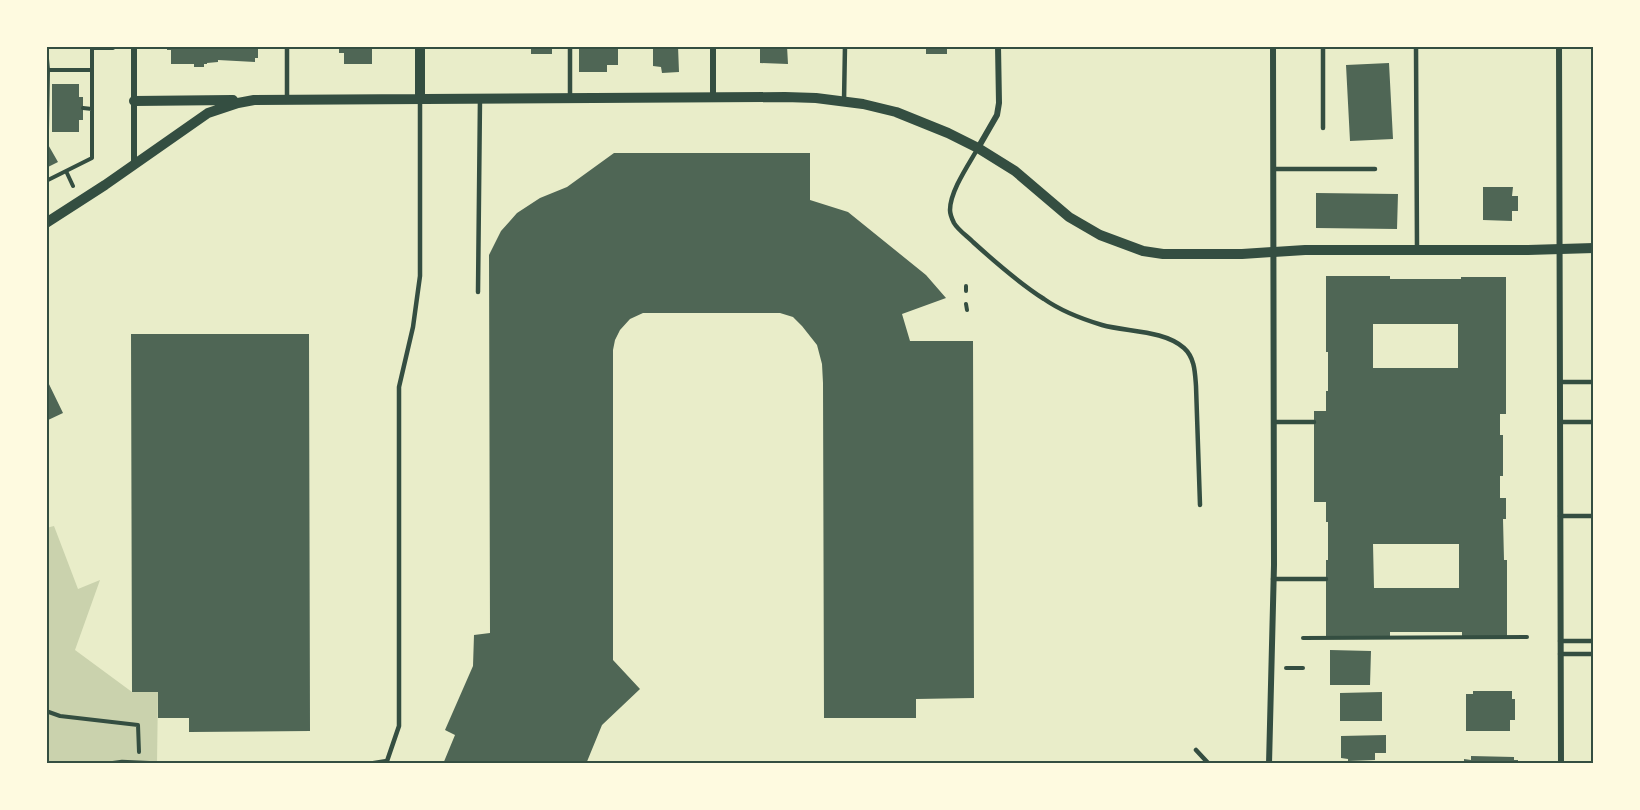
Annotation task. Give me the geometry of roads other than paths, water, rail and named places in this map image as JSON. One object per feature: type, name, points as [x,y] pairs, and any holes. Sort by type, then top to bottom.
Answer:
[{"type":"street","points":[[134,46],[134,165]]},
{"type":"street","points":[[420,46],[420,99]]},
{"type":"street","points":[[713,46],[713,97]]},
{"type":"street","points":[[978,148],[997,115],[999,103],[998,46]]},
{"type":"street","points":[[1269,764],[1274,422],[1273,46]]},
{"type":"street","points":[[1559,46],[1561,764]]},
{"type":"street","points":[[134,101],[713,97],[785,97],[844,101],[915,118],[978,148],[1015,171],[1069,217],[1100,236],[1143,251],[1163,254],[1242,254],[1305,250],[1593,248]]},
{"type":"street","points":[[46,223],[208,113],[238,102],[254,100]]},
{"type":"lane","points":[[286,46],[286,99]]},
{"type":"lane","points":[[570,46],[570,98]]},
{"type":"lane","points":[[844,101],[845,46]]},
{"type":"lane","points":[[1323,46],[1323,128]]},
{"type":"lane","points":[[1416,46],[1417,250]]},
{"type":"lane","points":[[478,292],[480,98]]},
{"type":"lane","points":[[368,764],[387,762],[399,726],[399,387],[413,327],[420,276],[420,99]]},
{"type":"lane","points":[[978,148],[951,202],[951,217],[960,230],[990,257],[1053,304],[1101,325],[1172,340],[1185,348],[1190,356],[1195,369],[1200,505]]},
{"type":"lane","points":[[1274,169],[1375,169]]},
{"type":"lane","points":[[1560,382],[1593,382]]},
{"type":"lane","points":[[1274,422],[1314,423]]},
{"type":"lane","points":[[1560,422],[1593,422]]},
{"type":"lane","points":[[1560,516],[1593,516]]},
{"type":"lane","points":[[1273,579],[1326,579]]},
{"type":"lane","points":[[1560,641],[1593,641]]},
{"type":"lane","points":[[1560,654],[1593,654]]},
{"type":"lane","points":[[1197,750],[1209,764]]},
{"type":"lane","points":[[107,764],[139,762],[166,764]]}]
